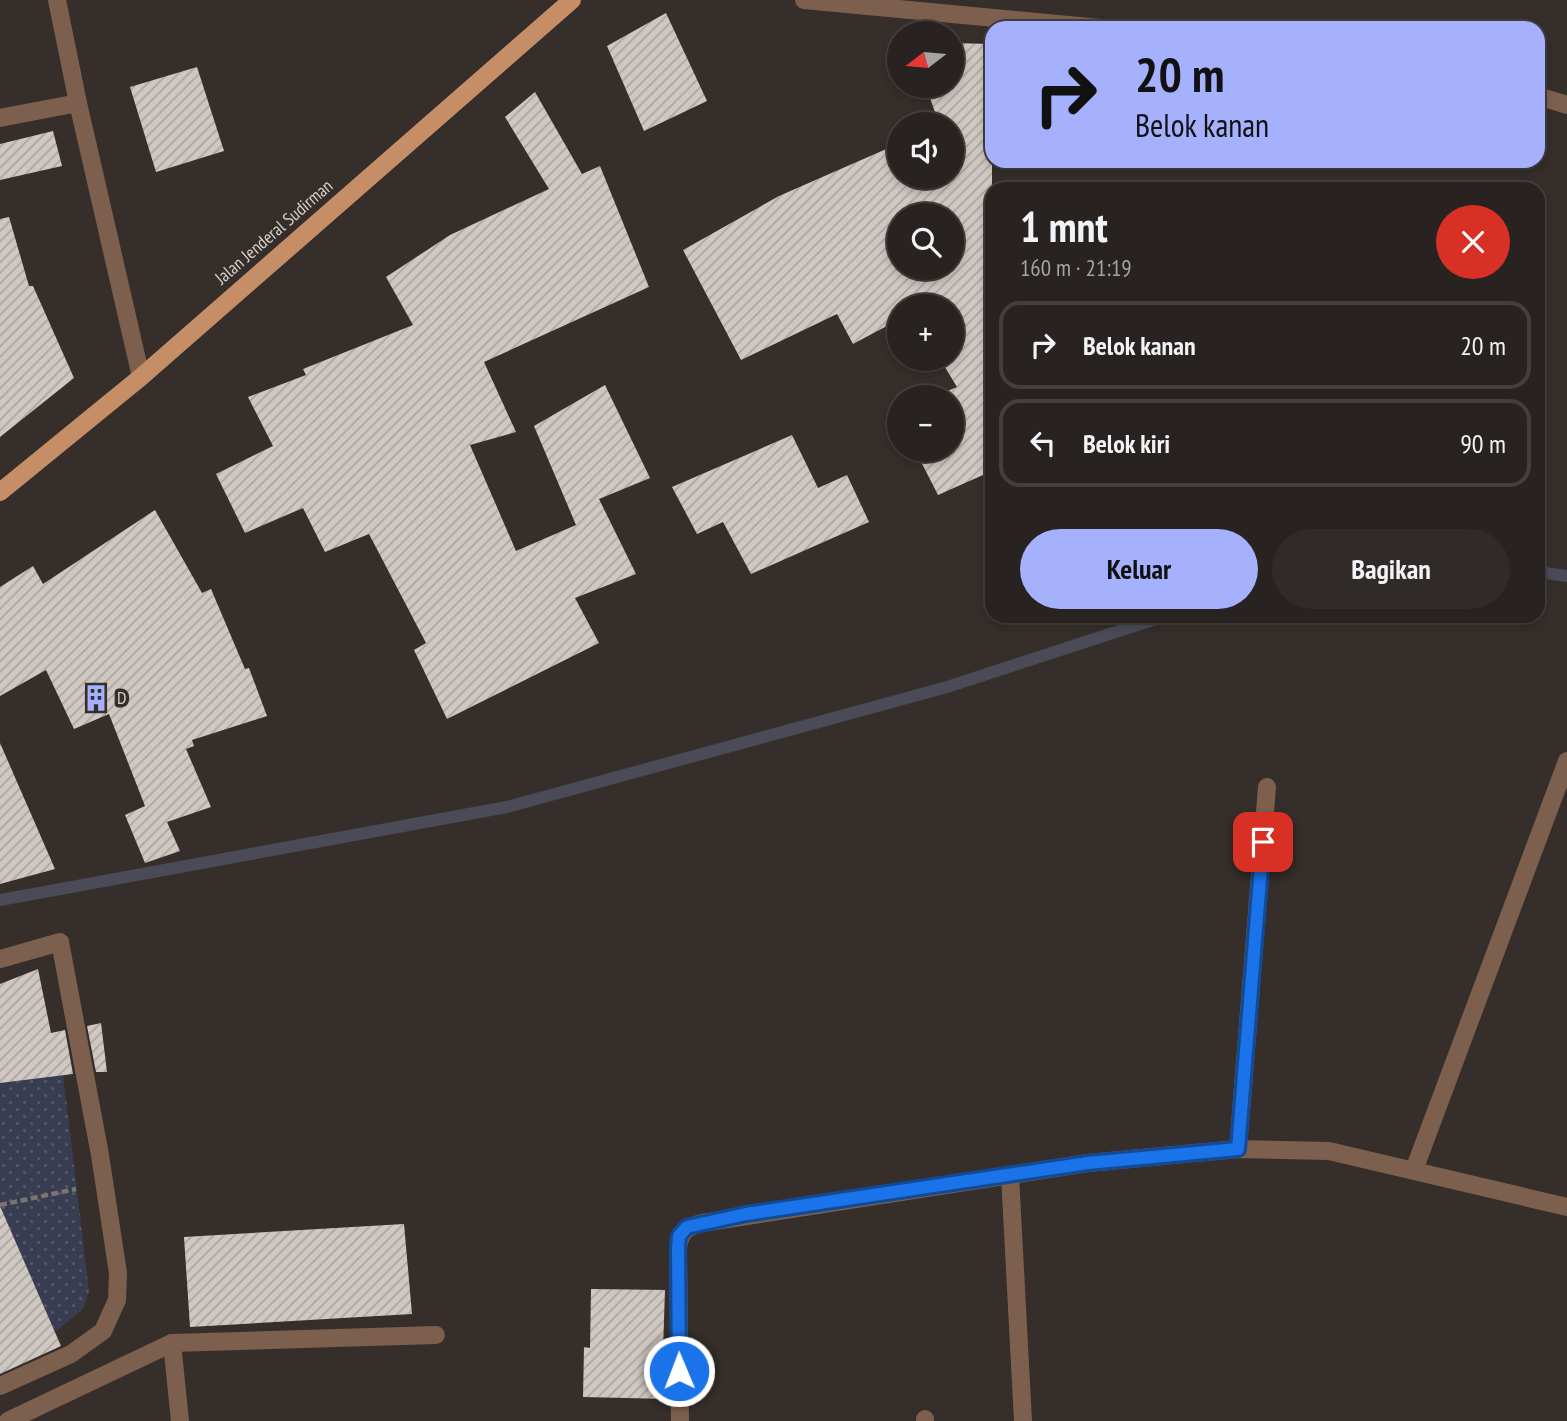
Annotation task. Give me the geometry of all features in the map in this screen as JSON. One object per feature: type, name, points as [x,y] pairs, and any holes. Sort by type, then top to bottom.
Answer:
[{"type":"main road","name":"Jalan Jenderal Sudirman","points":[[0,492],[141,377],[572,0]]},
{"type":"street","points":[[57,0],[141,377]]},
{"type":"street","points":[[804,0],[1026,21]]},
{"type":"street","points":[[1545,98],[1567,105]]},
{"type":"street","points":[[0,118],[78,103]]},
{"type":"street","points":[[1414,1170],[1567,761]]},
{"type":"street","points":[[1238,1149],[1267,787]]},
{"type":"street","points":[[0,959],[60,942],[118,1273],[117,1300],[103,1331],[71,1353],[0,1386]]},
{"type":"street","points":[[680,1421],[678,1248],[679,1236],[687,1227],[746,1214],[1088,1163],[1238,1149],[1329,1151],[1567,1208]]},
{"type":"street","points":[[1010,1175],[1023,1421]]},
{"type":"street","points":[[8,1421],[172,1343],[436,1335]]},
{"type":"street","points":[[172,1343],[180,1421]]},
{"type":"path","points":[[0,1205],[29,1197],[104,1184]]},
{"type":"shaded area","points":[[63,1074],[89,1291],[83,1309],[55,1332],[0,1206],[0,1083]]},
{"type":"building","points":[[666,13],[707,101],[644,131],[607,46]]},
{"type":"building","points":[[964,43],[985,44],[985,168],[992,168],[992,182],[985,182],[985,474],[938,495],[921,462],[964,462],[964,385],[956,385],[947,371],[964,371],[964,294],[887,294],[887,326],[853,344],[837,314],[741,360],[683,250],[779,196],[887,149],[887,189],[964,189],[964,112],[935,112],[930,98],[964,98]]},
{"type":"building","points":[[197,67],[224,151],[156,172],[130,87]]},
{"type":"building","points":[[535,92],[582,174],[600,166],[649,287],[484,362],[516,432],[470,445],[516,551],[576,525],[534,426],[605,385],[650,478],[599,499],[636,574],[575,598],[599,643],[447,719],[414,650],[426,643],[369,534],[325,552],[303,508],[245,533],[216,474],[273,446],[248,397],[306,375],[303,369],[413,325],[386,277],[450,235],[549,189],[505,117]]},
{"type":"building","points":[[53,131],[62,166],[0,180],[0,144]]},
{"type":"building","points":[[9,217],[29,286],[33,286],[74,378],[0,437],[0,219]]},
{"type":"building","points":[[792,435],[818,488],[847,475],[869,522],[751,574],[723,522],[697,534],[672,487]]},
{"type":"building","points":[[155,510],[202,593],[211,589],[245,669],[249,668],[267,716],[192,740],[194,746],[186,749],[211,807],[167,822],[180,851],[145,863],[125,815],[145,806],[109,714],[74,729],[46,670],[0,696],[0,587],[33,566],[43,584]]},
{"type":"building","points":[[0,743],[55,869],[0,884]]},
{"type":"building","points":[[38,969],[51,1033],[65,1030],[73,1074],[0,1083],[0,984]]},
{"type":"building","points":[[101,1023],[107,1072],[96,1072],[87,1026]]},
{"type":"building","points":[[0,1206],[61,1346],[0,1374]]},
{"type":"building","points":[[404,1224],[412,1314],[190,1327],[184,1237]]},
{"type":"building","points":[[591,1289],[665,1290],[663,1351],[668,1351],[668,1399],[583,1397],[584,1347],[590,1348]]},
{"type":"waterway","points":[[1545,573],[1567,576]]},
{"type":"waterway","points":[[0,900],[507,807],[947,687],[1144,623]]},
{"type":"place","name":"D","points":[[96,698]]},
{"type":"route","points":[[679,1371],[678,1248],[679,1236],[687,1227],[746,1214],[1088,1163],[1238,1149],[1263,842]]}]
